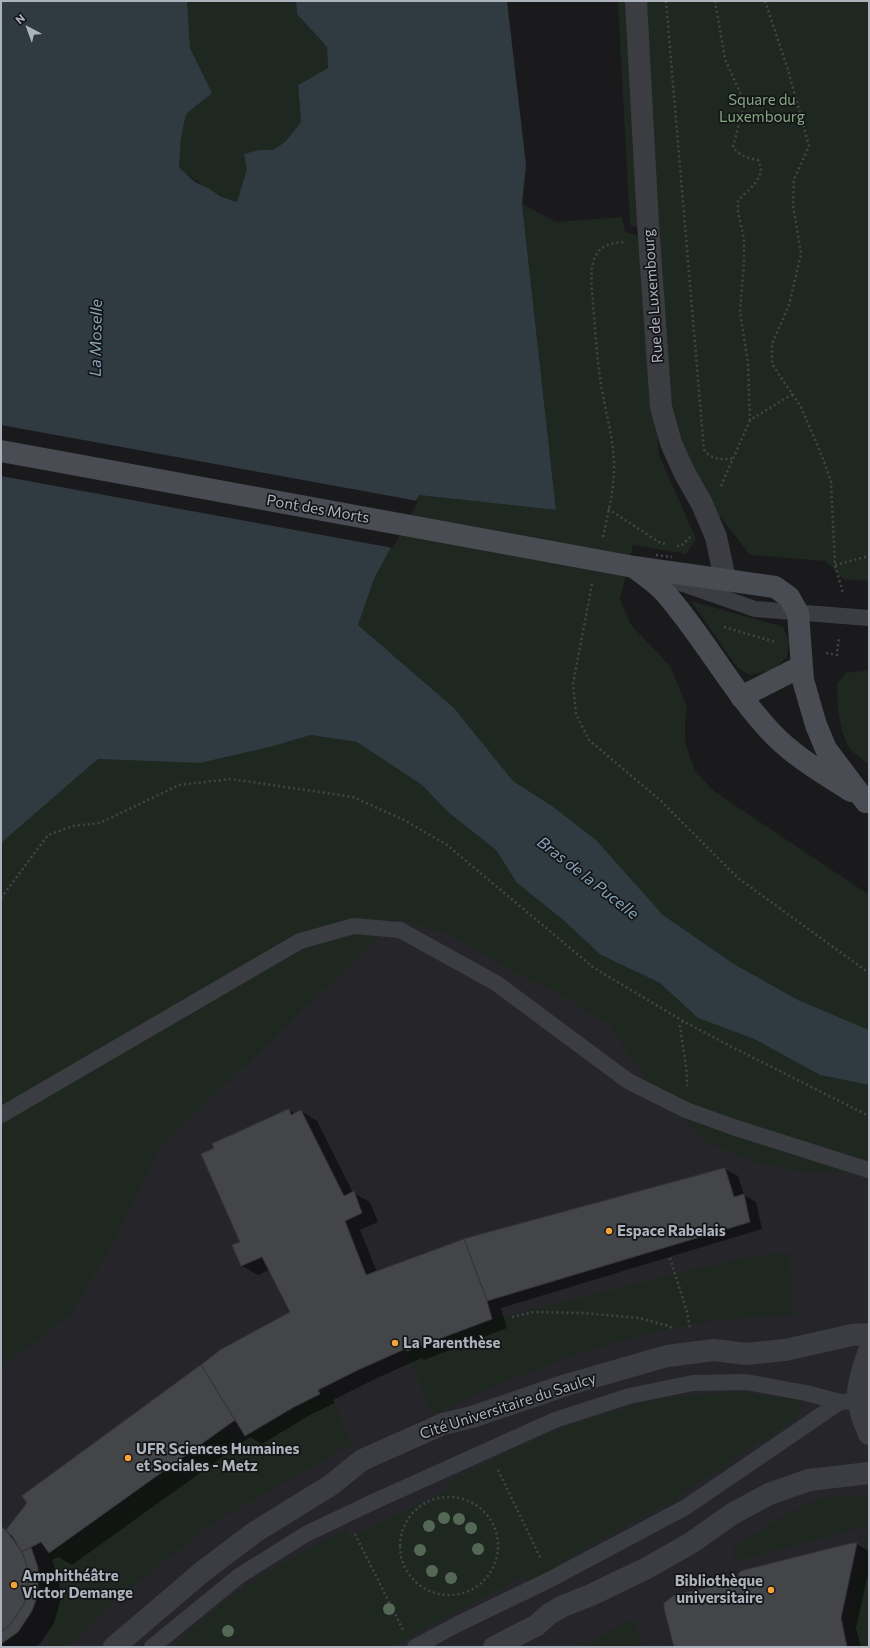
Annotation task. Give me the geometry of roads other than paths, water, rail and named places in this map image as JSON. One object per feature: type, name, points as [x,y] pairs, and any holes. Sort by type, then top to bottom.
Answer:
[{"type":"main road","name":"Pont des Morts","points":[[1,451],[634,567],[775,587],[789,597],[798,613]]},
{"type":"main road","points":[[634,567],[666,594],[741,697],[771,732],[795,755],[867,803]]},
{"type":"main road","points":[[798,613],[803,680],[814,719],[826,749],[867,803]]},
{"type":"main road","points":[[741,697],[802,666]]},
{"type":"street","name":"Rue de Luxembourg","points":[[636,1],[649,240],[661,407],[671,443],[684,472],[702,504],[716,537],[724,579]]},
{"type":"street","name":"Cité Universitaire du Saulcy","points":[[114,1647],[202,1572],[255,1532],[331,1485],[362,1460],[443,1424],[472,1417],[566,1385],[667,1356],[714,1350],[746,1354],[786,1350],[852,1335],[869,1334]]},
{"type":"street","points":[[869,1351],[858,1385],[855,1401],[869,1434]]},
{"type":"street","points":[[494,1647],[537,1625],[549,1614],[563,1606],[591,1595],[666,1557],[691,1543],[732,1514],[770,1494],[809,1480],[869,1473]]},
{"type":"lane","points":[[634,567],[755,609],[869,618]]},
{"type":"lane","points":[[1,1115],[300,941],[354,926],[400,930],[496,983],[628,1081],[686,1110],[732,1127],[869,1170]]},
{"type":"lane","points":[[152,1647],[240,1576],[306,1534],[373,1502],[555,1420],[629,1396],[693,1383],[746,1382],[855,1401]]},
{"type":"lane","points":[[414,1647],[558,1576],[686,1507],[855,1401]]},
{"type":"water","points":[[1,1],[187,1],[190,48],[212,93],[186,114],[181,138],[179,167],[195,182],[220,196],[237,202],[247,169],[244,154],[259,150],[273,150],[285,142],[301,122],[298,85],[328,68],[327,47],[297,14],[296,1],[507,1],[526,165],[522,204],[556,510],[419,495],[374,579],[358,625],[454,708],[513,781],[552,806],[596,840],[663,915],[734,964],[798,1000],[869,1030],[869,1085],[820,1075],[754,1039],[698,1018],[660,983],[601,955],[562,919],[517,883],[496,850],[448,812],[422,785],[357,742],[311,735],[270,747],[200,763],[98,759],[1,843]]},
{"type":"place","name":"Espace Rabelais","points":[[609,1231]]},
{"type":"place","name":"La Parenthèse","points":[[395,1343]]},
{"type":"place","name":"UFR Sciences Humaines et Sociales - Metz","points":[[128,1458]]},
{"type":"place","name":"Amphithéâtre Victor Demange","points":[[14,1585]]},
{"type":"place","name":"Bibliothèque universitaire","points":[[771,1590]]},
{"type":"park label","name":"Square du Luxembourg","points":[[762,108]]},
{"type":"water label","name":"La Moselle","points":[[96,338]]},
{"type":"water label","name":"Bras de la Pucelle","points":[[588,878]]}]
